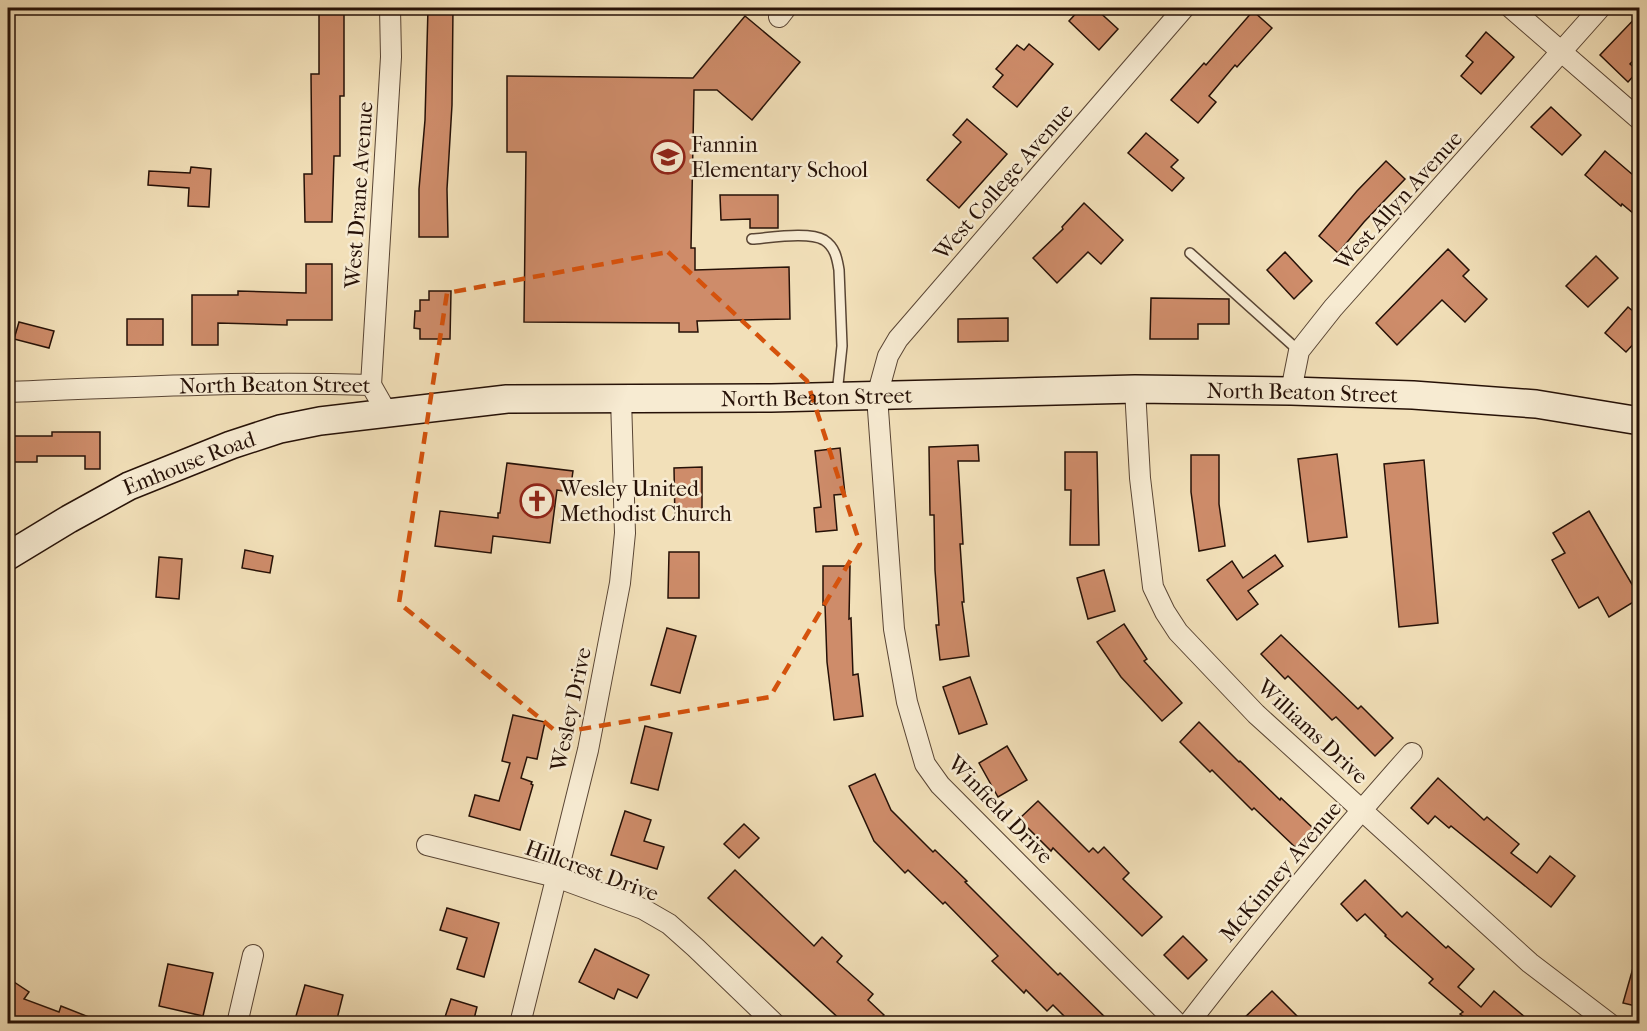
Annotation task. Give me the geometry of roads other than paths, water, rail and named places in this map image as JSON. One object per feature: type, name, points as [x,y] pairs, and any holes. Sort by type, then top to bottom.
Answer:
[{"type":"main road","name":"North Beaton Street","points":[[387,413],[507,399],[837,397],[1135,389],[1413,395],[1536,404],[1640,421]]},
{"type":"main road","name":"Emhouse Road","points":[[8,556],[129,486],[231,445],[280,429],[320,421],[387,413]]},
{"type":"street","name":"West Drane Avenue","points":[[371,385],[391,57],[390,8]]},
{"type":"street","name":"West College Avenue","points":[[877,396],[888,356],[898,339],[1184,8]]},
{"type":"street","points":[[1511,8],[1640,120]]},
{"type":"street","name":"West Allyn Avenue","points":[[1291,392],[1299,351],[1334,308],[1600,8]]},
{"type":"street","name":"North Beaton Street","points":[[8,392],[152,386],[371,385],[387,413]]},
{"type":"street","name":"Williams Drive","points":[[1135,389],[1140,478],[1153,587],[1178,632],[1257,714],[1530,963],[1610,1023]]},
{"type":"street","name":"Winfield Drive","points":[[877,396],[894,629],[907,702],[925,764],[940,785],[1178,1023]]},
{"type":"street","name":"Wesley Drive","points":[[520,1023],[588,750],[620,583],[625,533],[621,398]]},
{"type":"street","name":"McKinney Avenue","points":[[1188,1023],[1255,938],[1412,753]]},
{"type":"street","name":"Hillcrest Drive","points":[[428,845],[556,877],[643,909],[669,924],[775,1023]]},
{"type":"street","points":[[237,1023],[253,955]]},
{"type":"lane","points":[[752,239],[808,236],[824,240],[837,257],[842,346],[837,397]]},
{"type":"lane","points":[[1190,253],[1299,351]]},
{"type":"place","name":"Fannin Elementary School","points":[[668,157]]},
{"type":"place","name":"Wesley United Methodist Church","points":[[537,501]]}]
